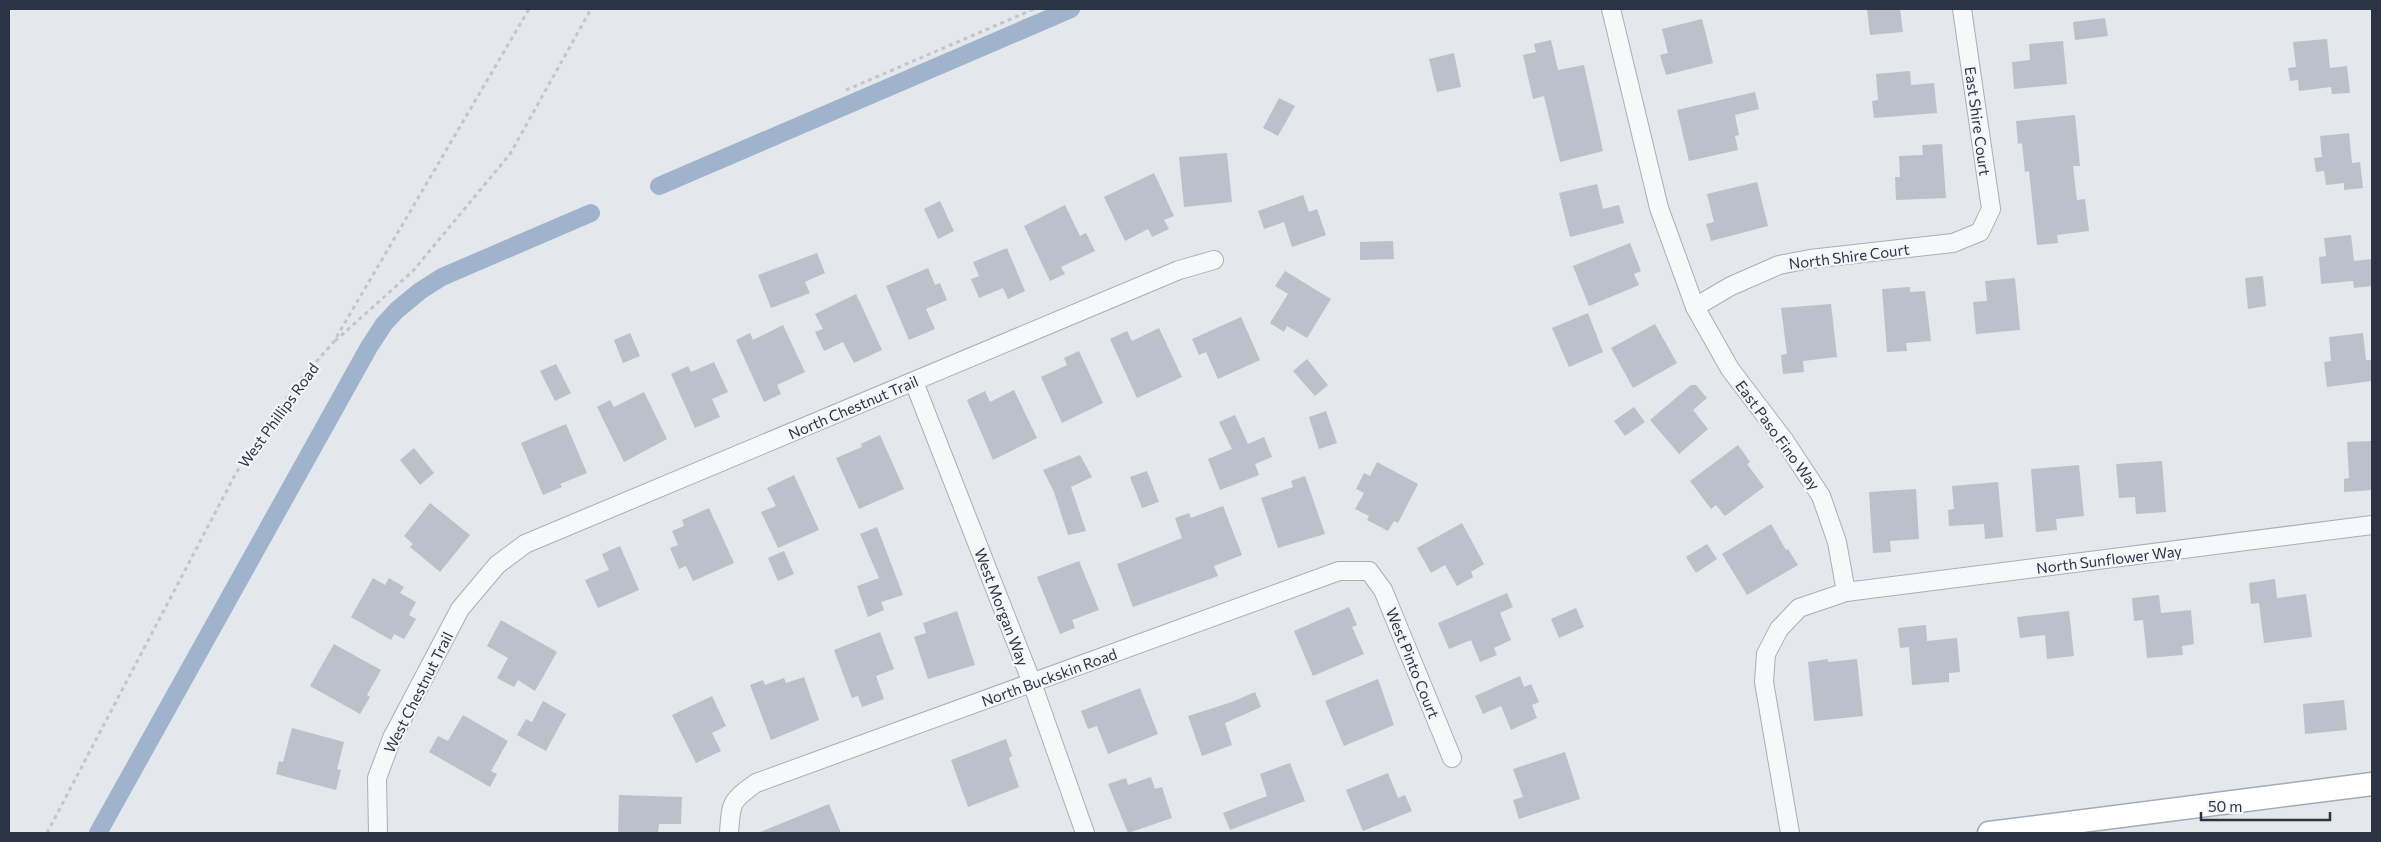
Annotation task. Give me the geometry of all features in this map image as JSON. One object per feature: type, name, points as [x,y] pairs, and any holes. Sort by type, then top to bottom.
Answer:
[{"type":"main road","points":[[1989,833],[2372,784]]},
{"type":"street","name":"East Paso Fino Way","points":[[1610,9],[1658,208],[1695,307],[1730,369],[1784,440],[1821,496],[1836,542],[1846,592]]},
{"type":"street","name":"East Shire Court","points":[[1962,9],[1991,208],[1980,232]]},
{"type":"street","name":"North Shire Court","points":[[1695,307],[1731,286],[1779,265],[1810,259],[1953,243],[1980,232]]},
{"type":"street","name":"North Chestnut Trail","points":[[497,565],[525,544],[1179,270],[1214,260]]},
{"type":"street","name":"West Morgan Way","points":[[914,382],[1032,683],[1085,833]]},
{"type":"street","name":"North Sunflower Way","points":[[1846,592],[2372,526]]},
{"type":"street","name":"West Chestnut Trail","points":[[378,833],[377,778],[392,738],[460,609],[497,565]]},
{"type":"street","name":"North Buckskin Road","points":[[729,833],[730,812],[735,798],[756,783],[1339,571],[1369,571]]},
{"type":"street","name":"West Pinto Court","points":[[1369,571],[1383,590],[1452,758]]},
{"type":"street","points":[[1790,833],[1764,682],[1766,654],[1778,629],[1799,608],[1846,592]]},
{"type":"path","name":"West Phillips Road","points":[[47,833],[236,473],[296,384],[333,343],[528,9]]},
{"type":"path","points":[[333,343],[413,271],[510,154],[591,9]]},
{"type":"path","points":[[846,90],[1034,9]]},
{"type":"building","points":[[1867,9],[1900,9],[1903,32],[1870,35]]},
{"type":"building","points":[[2105,18],[2108,36],[2075,40],[2073,22]]},
{"type":"building","points":[[1702,19],[1713,63],[1666,75],[1660,55],[1668,53],[1662,29]]},
{"type":"building","points":[[2327,39],[2330,68],[2347,66],[2350,93],[2332,94],[2331,87],[2299,91],[2298,80],[2290,81],[2288,68],[2296,67],[2293,42]]},
{"type":"building","points":[[1551,40],[1558,70],[1584,65],[1603,151],[1560,162],[1544,96],[1533,99],[1523,55],[1536,52],[1534,44]]},
{"type":"building","points":[[2063,41],[2067,84],[2014,89],[2012,62],[2030,60],[2029,44]]},
{"type":"building","points":[[1454,53],[1461,87],[1437,92],[1429,59]]},
{"type":"building","points":[[1910,71],[1911,85],[1934,83],[1937,113],[1874,118],[1872,101],[1878,100],[1876,74]]},
{"type":"building","points":[[1755,92],[1759,109],[1735,115],[1739,135],[1735,136],[1738,150],[1689,161],[1677,110]]},
{"type":"building","points":[[1279,98],[1295,106],[1278,136],[1263,128]]},
{"type":"building","points":[[2075,115],[2080,166],[2073,166],[2077,200],[2085,199],[2089,231],[2057,235],[2058,243],[2037,245],[2029,171],[2025,172],[2022,143],[2018,144],[2016,121]]},
{"type":"building","points":[[2349,133],[2352,163],[2360,162],[2363,188],[2344,190],[2344,183],[2326,185],[2324,171],[2316,172],[2314,158],[2322,157],[2320,136]]},
{"type":"building","points":[[1942,144],[1946,198],[1896,200],[1895,177],[1900,177],[1899,156],[1923,155],[1922,145]]},
{"type":"building","points":[[1227,153],[1232,202],[1184,207],[1179,157]]},
{"type":"building","points":[[1154,173],[1174,216],[1164,220],[1169,229],[1152,237],[1148,229],[1125,241],[1104,197]]},
{"type":"building","points":[[1757,182],[1768,226],[1711,241],[1706,224],[1714,222],[1707,194]]},
{"type":"building","points":[[1597,184],[1603,209],[1619,205],[1624,223],[1570,237],[1559,193]]},
{"type":"building","points":[[1303,195],[1309,212],[1317,209],[1326,235],[1292,247],[1284,222],[1264,229],[1258,211]]},
{"type":"building","points":[[940,201],[954,231],[938,239],[924,209]]},
{"type":"building","points":[[1065,205],[1080,236],[1086,233],[1095,251],[1061,267],[1065,274],[1050,281],[1024,226]]},
{"type":"building","points":[[2351,235],[2354,261],[2372,259],[2372,286],[2354,288],[2353,281],[2321,284],[2319,257],[2326,256],[2324,238]]},
{"type":"building","points":[[1393,241],[1394,259],[1360,260],[1360,242]]},
{"type":"building","points":[[1630,243],[1641,271],[1634,274],[1639,285],[1589,306],[1573,266]]},
{"type":"building","points":[[1007,248],[1025,291],[1008,299],[1003,288],[979,298],[971,279],[979,276],[973,262]]},
{"type":"building","points":[[817,253],[825,273],[805,282],[810,293],[771,308],[758,275]]},
{"type":"building","points":[[928,268],[935,285],[940,283],[947,300],[926,309],[935,329],[909,340],[886,286]]},
{"type":"building","points":[[1285,271],[1331,299],[1307,338],[1287,326],[1284,332],[1270,323],[1288,294],[1275,286]]},
{"type":"building","points":[[2263,276],[2266,306],[2248,309],[2245,278]]},
{"type":"building","points":[[2015,278],[2020,330],[1976,334],[1973,302],[1987,301],[1985,281]]},
{"type":"building","points":[[1910,287],[1910,292],[1925,291],[1931,341],[1906,343],[1907,351],[1887,352],[1882,289]]},
{"type":"building","points":[[856,294],[882,350],[854,363],[843,342],[824,351],[815,332],[823,329],[815,314]]},
{"type":"building","points":[[1831,304],[1837,357],[1803,361],[1804,372],[1783,374],[1781,355],[1787,354],[1781,308]]},
{"type":"building","points":[[1588,313],[1603,352],[1569,367],[1552,328]]},
{"type":"building","points":[[1241,317],[1260,360],[1218,379],[1206,352],[1199,355],[1192,339]]},
{"type":"building","points":[[1655,324],[1677,363],[1633,388],[1611,348]]},
{"type":"building","points":[[783,325],[805,372],[777,385],[781,394],[764,402],[736,340],[750,333],[753,340]]},
{"type":"building","points":[[1159,328],[1182,377],[1137,398],[1110,339],[1127,331],[1132,341]]},
{"type":"building","points":[[630,333],[640,356],[623,363],[614,340]]},
{"type":"building","points":[[2363,333],[2366,360],[2372,360],[2372,381],[2327,387],[2324,362],[2331,361],[2329,337]]},
{"type":"building","points":[[1079,351],[1103,403],[1062,423],[1041,377],[1067,365],[1064,358]]},
{"type":"building","points":[[1307,359],[1328,385],[1315,396],[1293,371]]},
{"type":"building","points":[[714,362],[728,392],[712,399],[720,417],[695,428],[671,374],[688,366],[691,372]]},
{"type":"building","points":[[556,364],[571,393],[555,401],[540,371]]},
{"type":"building","points":[[1691,385],[1696,385],[1707,398],[1693,410],[1708,429],[1679,454],[1650,420]]},
{"type":"building","points":[[1014,390],[1037,438],[993,460],[967,400],[985,391],[990,402]]},
{"type":"building","points":[[644,392],[667,439],[624,462],[597,407],[610,400],[614,407]]},
{"type":"building","points":[[1634,407],[1645,422],[1625,436],[1614,421]]},
{"type":"building","points":[[1326,411],[1337,443],[1319,449],[1309,417]]},
{"type":"building","points":[[1235,415],[1248,444],[1264,437],[1272,457],[1255,464],[1259,475],[1220,490],[1208,459],[1232,449],[1219,422]]},
{"type":"building","points":[[566,424],[587,473],[560,484],[562,487],[543,495],[521,443]]},
{"type":"building","points":[[880,435],[904,489],[859,509],[836,458],[862,447],[861,444]]},
{"type":"building","points":[[2372,441],[2372,490],[2344,492],[2344,479],[2349,478],[2347,442]]},
{"type":"building","points":[[1738,445],[1750,462],[1747,464],[1764,487],[1725,516],[1716,505],[1711,509],[1690,481]]},
{"type":"building","points":[[414,448],[434,473],[420,485],[400,460]]},
{"type":"building","points":[[1080,455],[1092,477],[1071,487],[1086,531],[1068,535],[1054,492],[1043,470]]},
{"type":"building","points":[[2162,461],[2166,512],[2136,514],[2135,497],[2119,498],[2116,464]]},
{"type":"building","points":[[1377,462],[1418,484],[1398,523],[1394,521],[1388,531],[1367,520],[1369,516],[1355,509],[1364,493],[1356,489],[1364,473],[1370,476]]},
{"type":"building","points":[[2079,465],[2084,516],[2056,519],[2057,530],[2036,532],[2031,469]]},
{"type":"building","points":[[1147,471],[1159,502],[1142,508],[1130,477]]},
{"type":"building","points":[[794,475],[819,530],[778,548],[761,512],[776,506],[767,488]]},
{"type":"building","points":[[1305,476],[1325,534],[1278,548],[1261,498],[1293,487],[1291,481]]},
{"type":"building","points":[[1998,482],[2003,537],[1985,539],[1984,524],[1949,526],[1948,510],[1954,509],[1952,486]]},
{"type":"building","points":[[1916,489],[1919,539],[1890,541],[1891,552],[1873,553],[1869,492]]},
{"type":"building","points":[[430,503],[470,535],[440,572],[410,547],[413,544],[404,536]]},
{"type":"building","points":[[1223,506],[1242,555],[1214,566],[1218,576],[1133,607],[1117,564],[1182,538],[1175,518],[1189,513],[1191,518]]},
{"type":"building","points":[[709,508],[734,563],[693,581],[686,566],[679,569],[670,548],[678,545],[672,531],[684,526],[682,520]]},
{"type":"building","points":[[1462,523],[1484,564],[1471,572],[1473,577],[1457,586],[1445,565],[1431,573],[1417,548]]},
{"type":"building","points":[[1771,524],[1786,550],[1788,549],[1798,565],[1747,595],[1722,554]]},
{"type":"building","points":[[877,527],[903,595],[881,602],[884,610],[868,617],[857,586],[879,578],[860,534]]},
{"type":"building","points":[[1707,544],[1717,559],[1696,573],[1686,557]]},
{"type":"building","points":[[620,546],[639,590],[598,608],[585,580],[609,570],[602,554]]},
{"type":"building","points":[[784,551],[794,574],[778,581],[768,558]]},
{"type":"building","points":[[1079,561],[1099,610],[1072,620],[1075,628],[1060,634],[1037,577]]},
{"type":"building","points":[[373,578],[385,585],[389,578],[404,587],[400,593],[416,602],[409,615],[416,619],[404,639],[394,634],[391,640],[351,617]]},
{"type":"building","points":[[2275,579],[2277,598],[2306,594],[2312,637],[2264,643],[2259,603],[2251,604],[2249,583]]},
{"type":"building","points":[[1507,593],[1513,607],[1500,613],[1511,640],[1494,648],[1497,655],[1480,662],[1471,640],[1449,649],[1438,623]]},
{"type":"building","points":[[2159,595],[2161,613],[2191,610],[2194,644],[2182,646],[2183,655],[2147,658],[2143,620],[2134,621],[2132,598]]},
{"type":"building","points":[[1349,607],[1357,625],[1352,627],[1364,654],[1313,676],[1294,631]]},
{"type":"building","points":[[1576,608],[1584,627],[1559,638],[1551,619]]},
{"type":"building","points":[[957,611],[975,665],[928,679],[914,637],[926,633],[923,623]]},
{"type":"building","points":[[2069,611],[2074,656],[2047,659],[2045,635],[2020,638],[2017,617]]},
{"type":"building","points":[[501,620],[557,652],[535,691],[518,680],[514,687],[497,678],[508,658],[487,646]]},
{"type":"building","points":[[1926,625],[1927,641],[1957,638],[1960,672],[1949,673],[1949,682],[1912,685],[1909,647],[1900,648],[1898,628]]},
{"type":"building","points":[[880,632],[894,669],[876,676],[884,699],[862,707],[858,696],[852,698],[834,650]]},
{"type":"building","points":[[334,644],[381,670],[367,695],[370,697],[360,714],[310,686]]},
{"type":"building","points":[[1828,659],[1828,662],[1857,659],[1863,716],[1814,721],[1808,662]]},
{"type":"building","points":[[1520,676],[1524,687],[1531,684],[1539,702],[1532,705],[1537,718],[1511,730],[1501,706],[1483,714],[1475,696]]},
{"type":"building","points":[[804,677],[819,720],[771,740],[750,685],[763,680],[765,685],[784,678],[786,683]]},
{"type":"building","points":[[1378,679],[1394,725],[1344,746],[1325,701]]},
{"type":"building","points":[[1140,688],[1158,734],[1108,754],[1097,726],[1088,729],[1081,711]]},
{"type":"building","points":[[1255,692],[1261,707],[1225,723],[1232,745],[1202,756],[1188,716],[1232,702]]},
{"type":"building","points":[[712,696],[726,726],[712,733],[721,751],[696,763],[672,715]]},
{"type":"building","points":[[2344,700],[2347,730],[2305,734],[2303,704]]},
{"type":"building","points":[[543,701],[566,714],[546,751],[517,735],[526,719],[532,722]]},
{"type":"building","points":[[463,715],[508,741],[491,771],[497,774],[490,787],[429,752],[438,736],[448,741]]},
{"type":"building","points":[[292,728],[344,742],[337,769],[341,770],[336,790],[276,774],[279,761],[283,762]]},
{"type":"building","points":[[1006,739],[1012,756],[1009,758],[1019,787],[968,807],[951,760]]},
{"type":"building","points":[[1565,752],[1580,799],[1519,819],[1513,800],[1523,797],[1513,769]]},
{"type":"building","points":[[1290,763],[1305,801],[1230,830],[1223,813],[1267,796],[1260,774]]},
{"type":"building","points":[[1388,773],[1398,798],[1405,795],[1412,811],[1363,831],[1346,790]]},
{"type":"building","points":[[1151,777],[1155,789],[1162,787],[1172,818],[1128,833],[1108,784],[1126,778],[1128,785]]},
{"type":"building","points":[[619,795],[682,797],[681,824],[659,824],[658,833],[618,833]]},
{"type":"building","points":[[829,804],[841,833],[758,833]]},
{"type":"waterway","points":[[659,186],[1071,9]]},
{"type":"waterway","points":[[98,833],[369,347],[384,324],[397,310],[420,291],[442,277],[591,213]]}]
